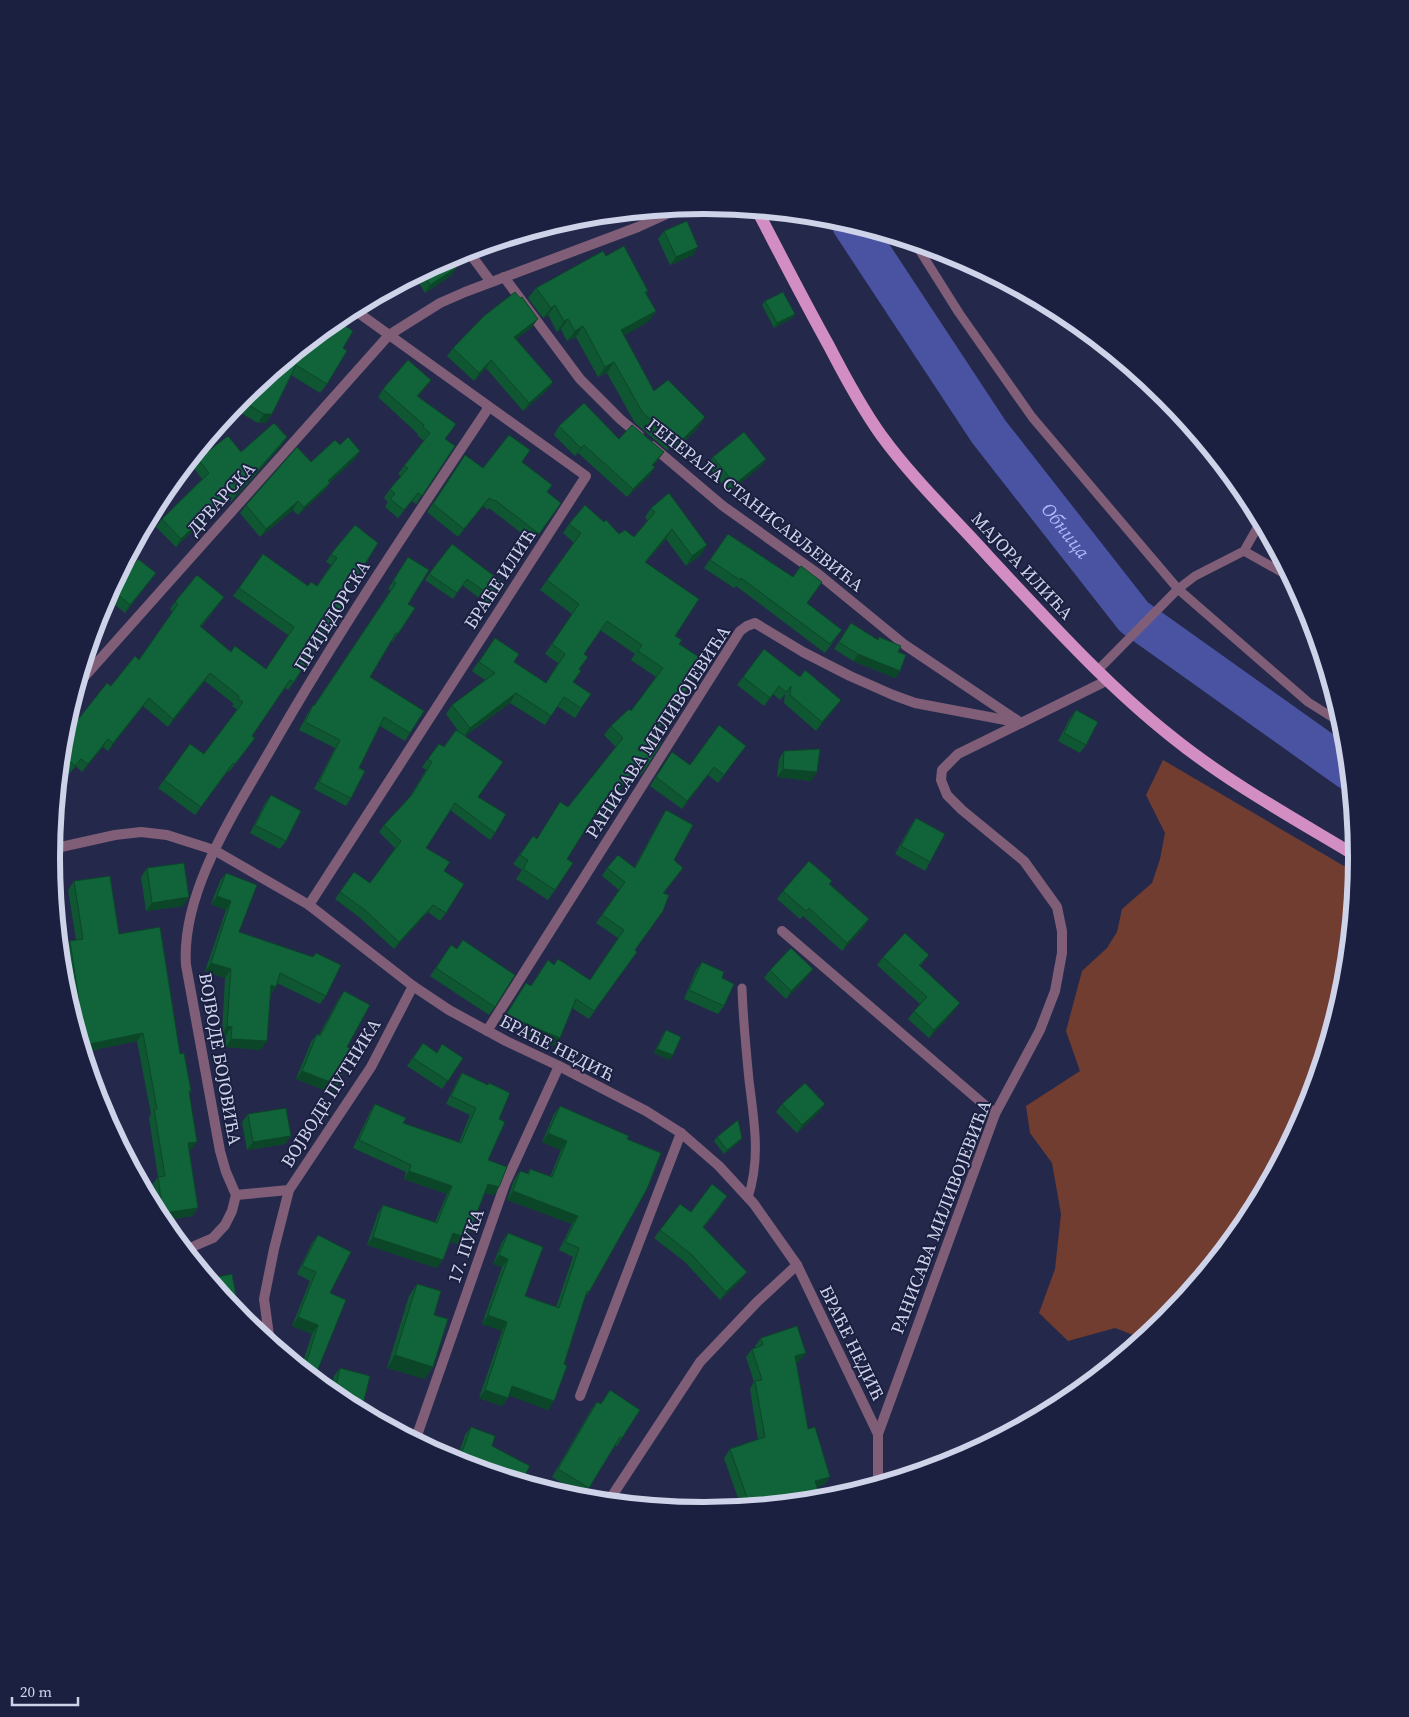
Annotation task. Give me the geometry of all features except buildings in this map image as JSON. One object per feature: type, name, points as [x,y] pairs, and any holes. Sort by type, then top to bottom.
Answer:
[{"type":"main road","name":"МАЈОРА ИЛИЋА","points":[[762,217],[846,378],[882,437],[942,506],[1098,670],[1172,738],[1223,774],[1349,851]]},
{"type":"street","name":"ДРВАРСКА","points":[[87,673],[389,335],[440,303],[666,215]]},
{"type":"street","points":[[473,257],[490,282]]},
{"type":"street","name":"ГЕНЕРАЛА СТАНИСАВЉЕВИЋА","points":[[504,277],[580,380],[620,419],[724,506],[817,573],[905,645],[1021,723]]},
{"type":"street","name":"БРАЋЕ ИЛИЋ","points":[[309,904],[586,476],[360,314]]},
{"type":"street","name":"ПРИЈЕДОРСКА","points":[[214,850],[297,703],[385,561],[489,407]]},
{"type":"street","name":"РАНИСАВА МИЛИВОЈЕВИЋА","points":[[487,1031],[740,631],[747,626],[755,623],[803,652],[850,676],[915,703],[1021,723]]},
{"type":"street","name":"РАНИСАВА МИЛИВОЈЕВИЋА","points":[[878,1434],[995,1114],[1040,1030],[1055,990],[1062,953],[1062,931],[1057,907],[1024,862],[947,796],[941,780],[942,770],[958,754],[1108,680]]},
{"type":"street","name":"БРАЋЕ НЕДИЋ","points":[[60,847],[115,835],[141,832],[167,835],[214,850],[309,904],[413,986],[449,1010],[654,1115],[681,1133],[718,1166],[748,1198],[797,1265],[878,1434],[878,1479]]},
{"type":"street","name":"ВОЈВОДЕ БОЈОВИЋА","points":[[214,850],[195,903],[185,948],[186,965],[220,1151],[226,1172],[236,1195]]},
{"type":"street","points":[[782,930],[995,1114]]},
{"type":"street","name":"ВОЈВОДЕ ПУТНИКА","points":[[268,1331],[264,1299],[289,1190],[371,1067],[413,986]]},
{"type":"street","name":"17. ПУКА","points":[[417,1436],[505,1184],[559,1066]]},
{"type":"street","points":[[580,1396],[681,1133]]},
{"type":"street","name":"ВОЈВОДЕ ПУТНИКА","points":[[236,1195],[289,1190]]},
{"type":"street","points":[[191,1248],[213,1238],[225,1225],[232,1211],[236,1195]]},
{"type":"street","points":[[612,1496],[700,1362],[757,1302],[797,1265]]},
{"type":"lane","points":[[920,251],[959,314],[1032,417],[1178,589],[1308,702],[1333,718]]},
{"type":"lane","points":[[1098,670],[1178,589],[1195,576],[1244,551],[1257,527]]},
{"type":"lane","points":[[1244,551],[1283,573]]},
{"type":"lane","points":[[742,988],[744,1029],[756,1142],[756,1165],[748,1198]]},
{"type":"shaded area","points":[[1163,760],[1349,869],[1348,901],[1343,943],[1337,984],[1315,1066],[1283,1144],[1263,1181],[1240,1217],[1216,1251],[1189,1283],[1136,1336],[1115,1328],[1068,1341],[1039,1313],[1055,1269],[1061,1214],[1052,1163],[1030,1133],[1026,1106],[1080,1071],[1066,1031],[1082,971],[1107,948],[1117,932],[1122,909],[1152,883],[1160,859],[1165,833],[1146,795]]},
{"type":"waterway","name":"Обница","points":[[858,233],[989,432],[1134,617],[1342,765]]}]
